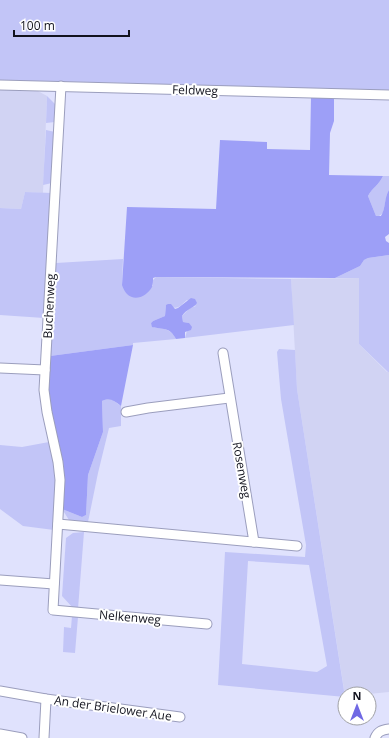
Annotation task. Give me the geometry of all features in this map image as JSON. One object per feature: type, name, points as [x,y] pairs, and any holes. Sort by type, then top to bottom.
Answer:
[{"type":"street","name":"Feldweg","points":[[0,85],[389,95]]},
{"type":"street","name":"Buchenweg","points":[[53,610],[60,480],[58,462],[46,412],[44,390],[61,86]]},
{"type":"street","name":"Rosenweg","points":[[223,353],[229,398],[254,542]]},
{"type":"street","points":[[0,368],[45,370]]},
{"type":"street","points":[[126,412],[229,398]]},
{"type":"street","points":[[58,524],[298,546]]},
{"type":"street","points":[[0,580],[54,584]]},
{"type":"street","name":"Nelkenweg","points":[[53,610],[207,624]]},
{"type":"street","name":"An der Brielower Aue","points":[[0,691],[46,699],[180,717]]},
{"type":"street","name":"An der Brielower Aue","points":[[44,738],[46,699]]},
{"type":"street","points":[[375,738],[378,733],[389,729]]},
{"type":"street","points":[[0,734],[22,738]]},
{"type":"shaded area","points":[[0,0],[389,0],[389,91],[95,82],[0,81]]},
{"type":"shaded area","points":[[0,89],[36,90],[47,96],[43,193],[25,192],[21,209],[0,208]]},
{"type":"shaded area","points":[[47,96],[56,105],[55,122],[46,123]]},
{"type":"shaded area","points":[[311,97],[334,97],[334,121],[330,133],[329,175],[383,176],[368,196],[376,216],[381,216],[389,190],[389,234],[385,237],[386,241],[389,243],[389,255],[368,258],[364,260],[360,266],[335,278],[156,277],[153,278],[153,284],[150,290],[141,297],[134,298],[127,294],[122,285],[127,207],[216,209],[220,140],[267,142],[267,149],[310,150]]},
{"type":"shaded area","points":[[46,130],[55,132],[52,183],[43,185]]},
{"type":"shaded area","points":[[383,176],[389,176],[389,190],[383,213],[376,216],[368,196]]},
{"type":"shaded area","points":[[25,192],[52,193],[44,318],[0,315],[0,208],[21,209]]},
{"type":"shaded area","points":[[389,255],[388,372],[359,344],[359,278],[335,278],[360,266],[364,260],[368,258]]},
{"type":"shaded area","points":[[123,259],[122,285],[153,286],[153,280],[156,277],[291,279],[294,325],[185,338],[189,323],[183,322],[182,316],[190,308],[196,306],[187,300],[176,308],[166,305],[165,316],[151,323],[154,328],[169,331],[176,339],[133,343],[133,345],[50,356],[56,263]]},
{"type":"shaded area","points":[[359,278],[359,344],[387,372],[389,372],[389,692],[377,693],[377,686],[343,686],[297,389],[291,279]]},
{"type":"shaded area","points":[[191,298],[195,299],[197,303],[182,316],[183,322],[189,323],[192,327],[191,330],[185,332],[185,338],[176,339],[171,332],[166,329],[152,327],[151,323],[153,321],[165,316],[166,305],[171,304],[175,309]]},
{"type":"shaded area","points":[[133,345],[121,406],[114,401],[102,401],[103,432],[88,475],[86,515],[82,517],[62,509],[64,480],[63,461],[49,406],[48,389],[50,356]]},
{"type":"shaded area","points":[[279,349],[295,350],[297,389],[343,686],[337,686],[337,696],[218,685],[225,552],[305,557],[306,545],[281,399],[277,352]],"holes":[[[248,561],[309,565],[327,666],[317,672],[242,664]]]},
{"type":"shaded area","points":[[111,399],[121,406],[121,426],[109,428],[88,522],[69,520],[62,509],[82,517],[86,515],[88,475],[103,432],[102,401]]},
{"type":"shaded area","points":[[49,442],[54,464],[56,497],[54,530],[23,526],[0,509],[0,445],[22,447]]},
{"type":"shaded area","points":[[84,532],[78,609],[73,608],[62,596],[66,538],[73,533]]},
{"type":"shaded area","points":[[72,616],[78,617],[75,653],[63,652],[64,627],[71,628]]}]
